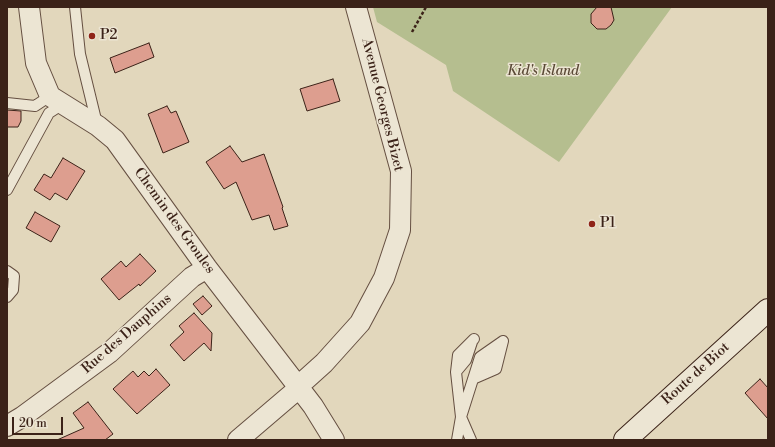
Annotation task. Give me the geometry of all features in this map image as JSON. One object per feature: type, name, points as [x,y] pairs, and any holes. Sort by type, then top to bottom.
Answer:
[{"type":"main road","name":"Route de Biot","points":[[625,440],[768,310]]},
{"type":"street","points":[[29,7],[36,63],[56,100]]},
{"type":"street","name":"Avenue Georges Bizet","points":[[238,440],[299,388],[360,323],[384,278],[400,230],[401,171],[356,7]]},
{"type":"street","name":"Chemin des Groules","points":[[56,100],[98,126],[114,140],[207,268],[313,406],[334,440]]},
{"type":"street","name":"Rue des Dauphins","points":[[7,426],[22,417],[109,353],[192,277],[207,268]]},
{"type":"lane","points":[[75,7],[80,54],[98,126]]},
{"type":"lane","points":[[7,104],[35,106],[56,100]]},
{"type":"lane","points":[[7,190],[56,100]]},
{"type":"lane","points":[[7,271],[14,276],[13,290],[7,297]]},
{"type":"lane","points":[[471,440],[461,417],[456,372],[466,360],[474,339]]},
{"type":"lane","points":[[457,440],[461,417],[473,379],[480,357],[503,341],[496,369],[473,379]]},
{"type":"path","points":[[412,32],[426,7]]},
{"type":"green space","name":"Kid's Island","points":[[373,7],[672,7],[559,162],[453,91],[446,65],[377,22]]},
{"type":"building","points":[[597,7],[611,7],[614,20],[606,29],[597,29],[591,23],[591,14]]},
{"type":"building","points":[[149,43],[154,57],[115,73],[110,58]]},
{"type":"building","points":[[333,79],[340,101],[307,111],[300,89]]},
{"type":"building","points":[[167,106],[171,113],[176,111],[189,142],[163,153],[148,114]]},
{"type":"building","points":[[7,110],[21,111],[21,121],[18,127],[7,127]]},
{"type":"building","points":[[230,146],[242,162],[264,154],[283,207],[282,208],[288,226],[274,230],[269,215],[252,220],[236,182],[224,189],[206,162]]},
{"type":"building","points":[[63,158],[85,171],[67,200],[55,193],[50,200],[34,190],[44,174],[51,178]]},
{"type":"building","points":[[35,212],[60,226],[51,242],[26,228]]},
{"type":"building","points":[[140,254],[156,271],[140,286],[139,284],[119,300],[101,279],[121,261],[126,267]]},
{"type":"building","points":[[203,296],[212,306],[202,315],[193,304]]},
{"type":"building","points":[[194,313],[212,333],[211,351],[204,343],[184,361],[170,345],[184,332],[179,326]]},
{"type":"building","points":[[156,369],[170,385],[137,414],[113,389],[133,371],[138,377],[144,371],[149,376]]},
{"type":"building","points":[[760,379],[768,388],[768,419],[745,393]]},
{"type":"building","points":[[88,402],[113,434],[105,440],[57,440],[84,428],[73,413]]},
{"type":"place","name":"P2","points":[[92,36]]},
{"type":"place","name":"P1","points":[[592,224]]}]
